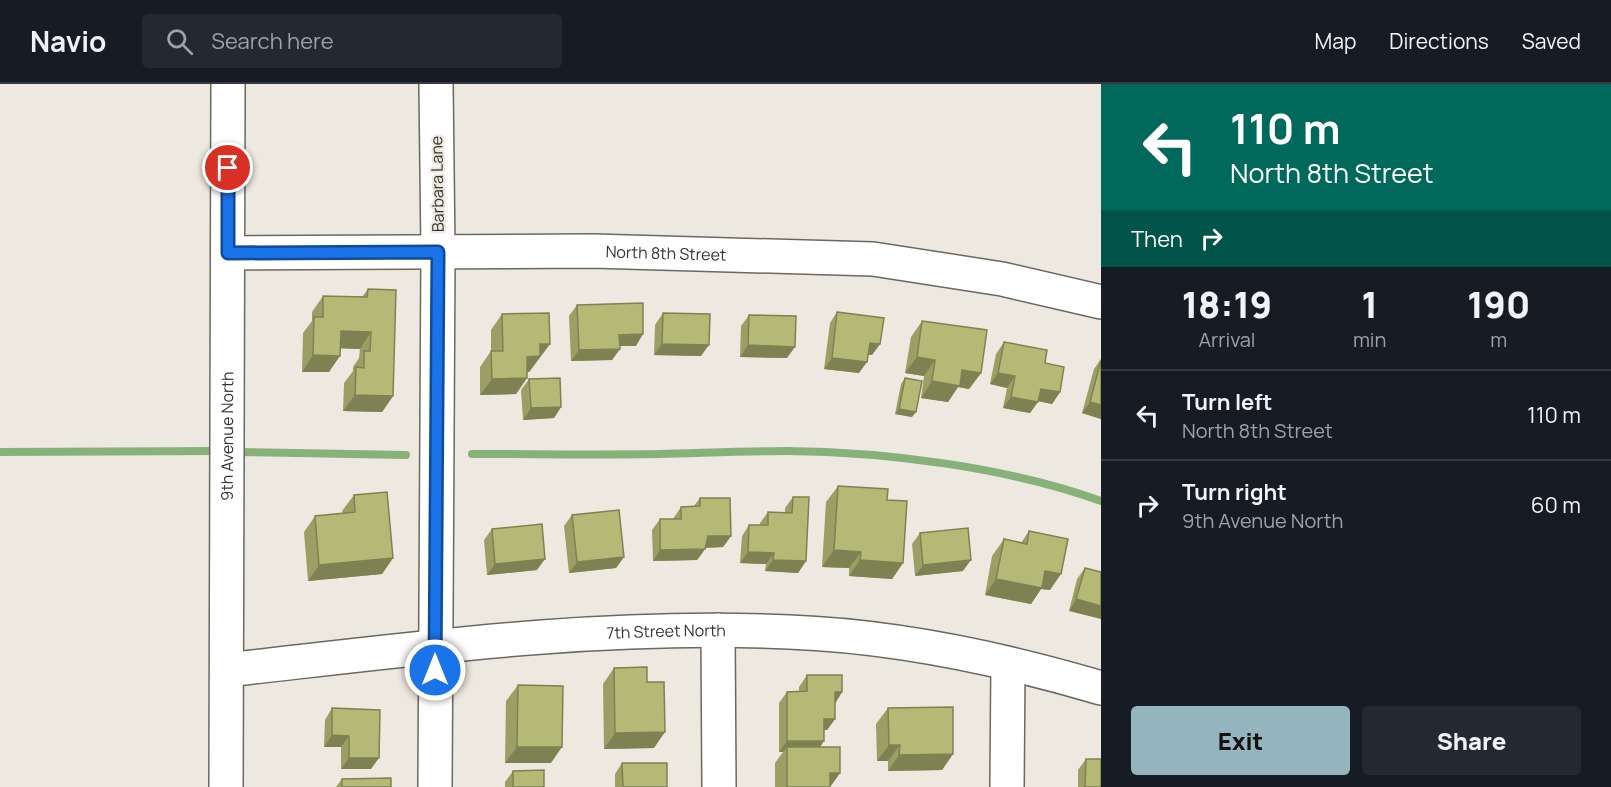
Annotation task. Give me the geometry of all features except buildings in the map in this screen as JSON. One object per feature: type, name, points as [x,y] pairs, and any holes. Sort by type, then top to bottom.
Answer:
[{"type":"street","name":"9th Avenue North","points":[[226,787],[228,84]]},
{"type":"street","name":"Barbara Lane","points":[[435,787],[438,252],[436,84]]},
{"type":"street","name":"North 8th Street","points":[[228,253],[593,251],[873,259],[1002,279],[1101,302]]},
{"type":"street","name":"7th Street North","points":[[227,670],[435,647],[618,632],[718,630],[790,632],[879,640],[945,650],[1045,671],[1101,688]]},
{"type":"street","points":[[718,630],[718,787]]},
{"type":"street","points":[[1007,787],[1008,664]]},
{"type":"waterway","points":[[0,452],[220,451]]},
{"type":"waterway","points":[[472,454],[787,451],[865,454],[986,471],[1065,489],[1101,501]]},
{"type":"waterway","points":[[235,452],[406,455]]},
{"type":"route","points":[[228,168],[228,253],[438,252],[435,670]]}]
